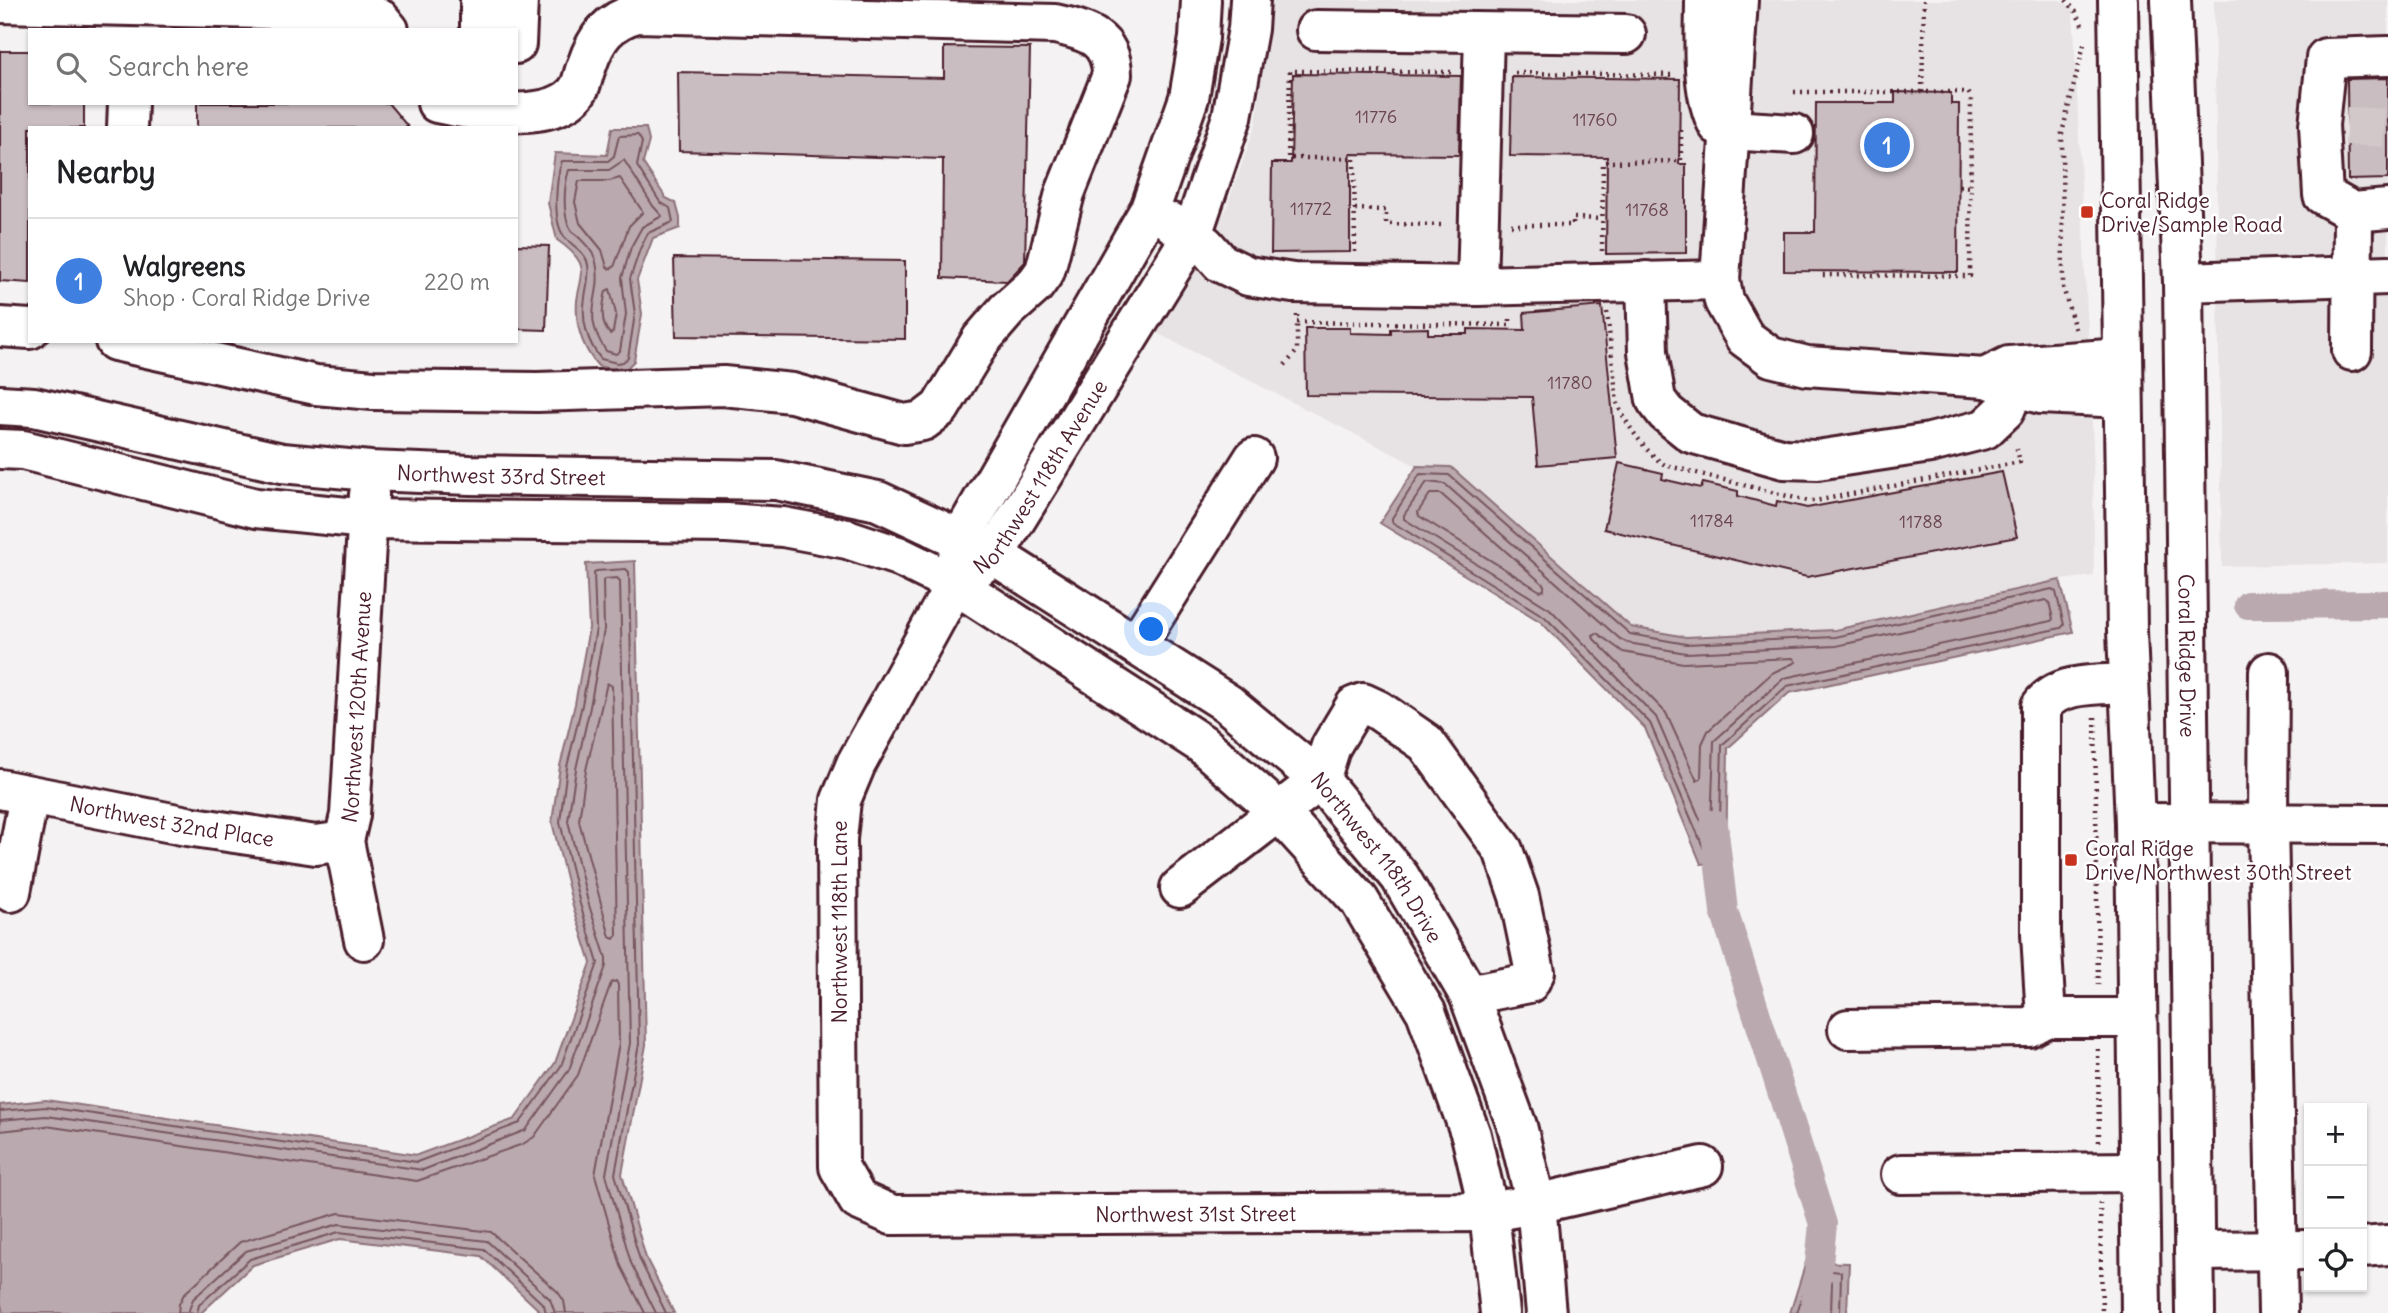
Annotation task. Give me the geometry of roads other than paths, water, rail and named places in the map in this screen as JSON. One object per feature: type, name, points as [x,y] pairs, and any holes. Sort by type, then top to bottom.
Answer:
[{"type":"street","points":[[464,0],[464,28]]},
{"type":"street","points":[[480,0],[480,28]]},
{"type":"street","points":[[517,28],[518,0]]},
{"type":"street","name":"Northwest 118th Avenue","points":[[977,548],[1150,209],[1189,98],[1199,38],[1201,0]]},
{"type":"street","name":"Northwest 118th Avenue","points":[[955,584],[1192,235],[1232,117],[1248,29],[1250,0]]},
{"type":"street","points":[[1705,0],[1705,66],[1713,116],[1728,136]]},
{"type":"street","points":[[1738,0],[1720,280],[1724,301],[1745,338],[1772,357],[1807,366],[2000,382],[2041,394],[2123,398]]},
{"type":"street","points":[[2118,0],[2122,358],[2135,823],[2141,1313]]},
{"type":"street","name":"Coral Ridge Drive","points":[[2171,0],[2183,282],[2195,1313]]},
{"type":"street","points":[[0,3],[129,18],[356,11],[379,18],[386,28]]},
{"type":"street","points":[[127,343],[316,385],[373,390],[537,392],[723,386],[792,393],[904,424],[923,421],[940,408],[981,340],[1007,310],[1035,285],[1045,271],[1065,193],[1112,75],[1112,61],[1104,45],[1085,31],[1055,24],[636,13],[608,26],[596,41],[580,87],[568,100],[550,107],[513,109],[463,105]]},
{"type":"street","points":[[1316,30],[1626,34]]},
{"type":"street","points":[[1477,286],[1484,34]]},
{"type":"street","points":[[2352,351],[2371,276],[2371,211],[2323,195],[2333,126],[2326,58],[2388,56]]},
{"type":"street","points":[[127,126],[128,105]]},
{"type":"street","points":[[1728,136],[1794,134]]},
{"type":"street","points":[[1150,209],[1192,235],[1221,262],[1248,275],[1293,283],[1477,286],[1720,280]]},
{"type":"street","points":[[2183,282],[2371,276]]},
{"type":"street","points":[[1646,281],[1648,352],[1656,401],[1691,433],[1784,459],[1817,460],[1930,443],[1985,429],[2005,410],[2000,382],[2008,366],[2122,358]]},
{"type":"street","points":[[0,327],[28,329]]},
{"type":"street","name":"Northwest 33rd Street","points":[[0,405],[34,407],[282,463],[370,471],[470,475],[776,480],[878,501],[977,548]]},
{"type":"street","name":"Northwest 33rd Street","points":[[0,449],[23,450],[256,508],[367,519],[727,523],[783,527],[847,539],[898,556],[955,584]]},
{"type":"street","points":[[1136,645],[1254,458]]},
{"type":"street","name":"Northwest 120th Avenue","points":[[364,940],[344,841],[350,815],[370,471]]},
{"type":"street","name":"Northwest 118th Drive","points":[[977,548],[1227,703],[1320,780],[1400,877],[1469,995],[1517,1126],[1536,1204],[1546,1313]]},
{"type":"street","name":"Northwest 118th Drive","points":[[955,584],[1202,744],[1279,812],[1359,901],[1426,1012],[1471,1135],[1489,1212],[1500,1313]]},
{"type":"street","name":"Northwest 118th Lane","points":[[858,1200],[839,1167],[836,839],[841,800],[856,764],[955,584]]},
{"type":"street","points":[[2269,672],[2268,823],[2293,1251],[2278,1313]]},
{"type":"street","points":[[2046,1018],[2041,934],[2041,706],[2048,697],[2066,689],[2129,683]]},
{"type":"street","points":[[1180,888],[1320,780],[1331,746],[1355,706],[1363,703],[1378,710],[1426,743],[1503,850],[1519,896],[1535,972],[1529,983],[1469,995]]},
{"type":"street","points":[[12,892],[14,792]]},
{"type":"street","name":"Northwest 32nd Place","points":[[14,792],[187,826],[316,845],[344,841]]},
{"type":"street","points":[[2135,823],[2388,824]]},
{"type":"street","points":[[1847,1029],[2029,1027],[2046,1018],[2137,1018]]},
{"type":"street","name":"Northwest 31st Street","points":[[858,1200],[892,1215],[1489,1212],[1703,1166]]},
{"type":"street","points":[[1902,1174],[2139,1172]]},
{"type":"street","points":[[2367,1247],[2388,1245]]},
{"type":"street","points":[[2194,1251],[2293,1251]]},
{"type":"water","points":[[612,128],[646,128],[649,141],[643,163],[666,198],[676,203],[680,218],[680,228],[653,238],[637,280],[642,314],[634,361],[626,369],[616,370],[598,366],[584,344],[577,310],[581,267],[573,253],[557,240],[548,203],[555,153],[607,155]]},
{"type":"water","points":[[1417,466],[1451,467],[1631,627],[1686,637],[1835,630],[2060,580],[2073,632],[1789,693],[1728,748],[1726,862],[1701,864],[1645,728],[1541,622],[1380,523]]},
{"type":"water","points":[[635,561],[646,1045],[622,1174],[646,1258],[674,1313],[542,1313],[481,1256],[340,1239],[253,1265],[201,1313],[3,1313],[0,1300],[0,1105],[46,1100],[417,1155],[515,1119],[555,1063],[591,963],[573,906],[552,822],[560,766],[589,628],[586,564]]},
{"type":"water","points":[[1806,1262],[1849,1263],[1847,1313],[1790,1313]]},
{"type":"waterway","points":[[2248,605],[2388,604]]},
{"type":"waterway","points":[[1714,824],[1724,911],[1823,1224],[1814,1313]]},
{"type":"tunnel","points":[[2346,126],[2388,128]]},
{"type":"place","name":"Walgreens","points":[[1887,145]]},
{"type":"place","name":"Coral Ridge Drive/Sample Road","points":[[2087,212]]},
{"type":"place","name":"Coral Ridge Drive/Northwest 30th Street","points":[[2071,860]]}]
